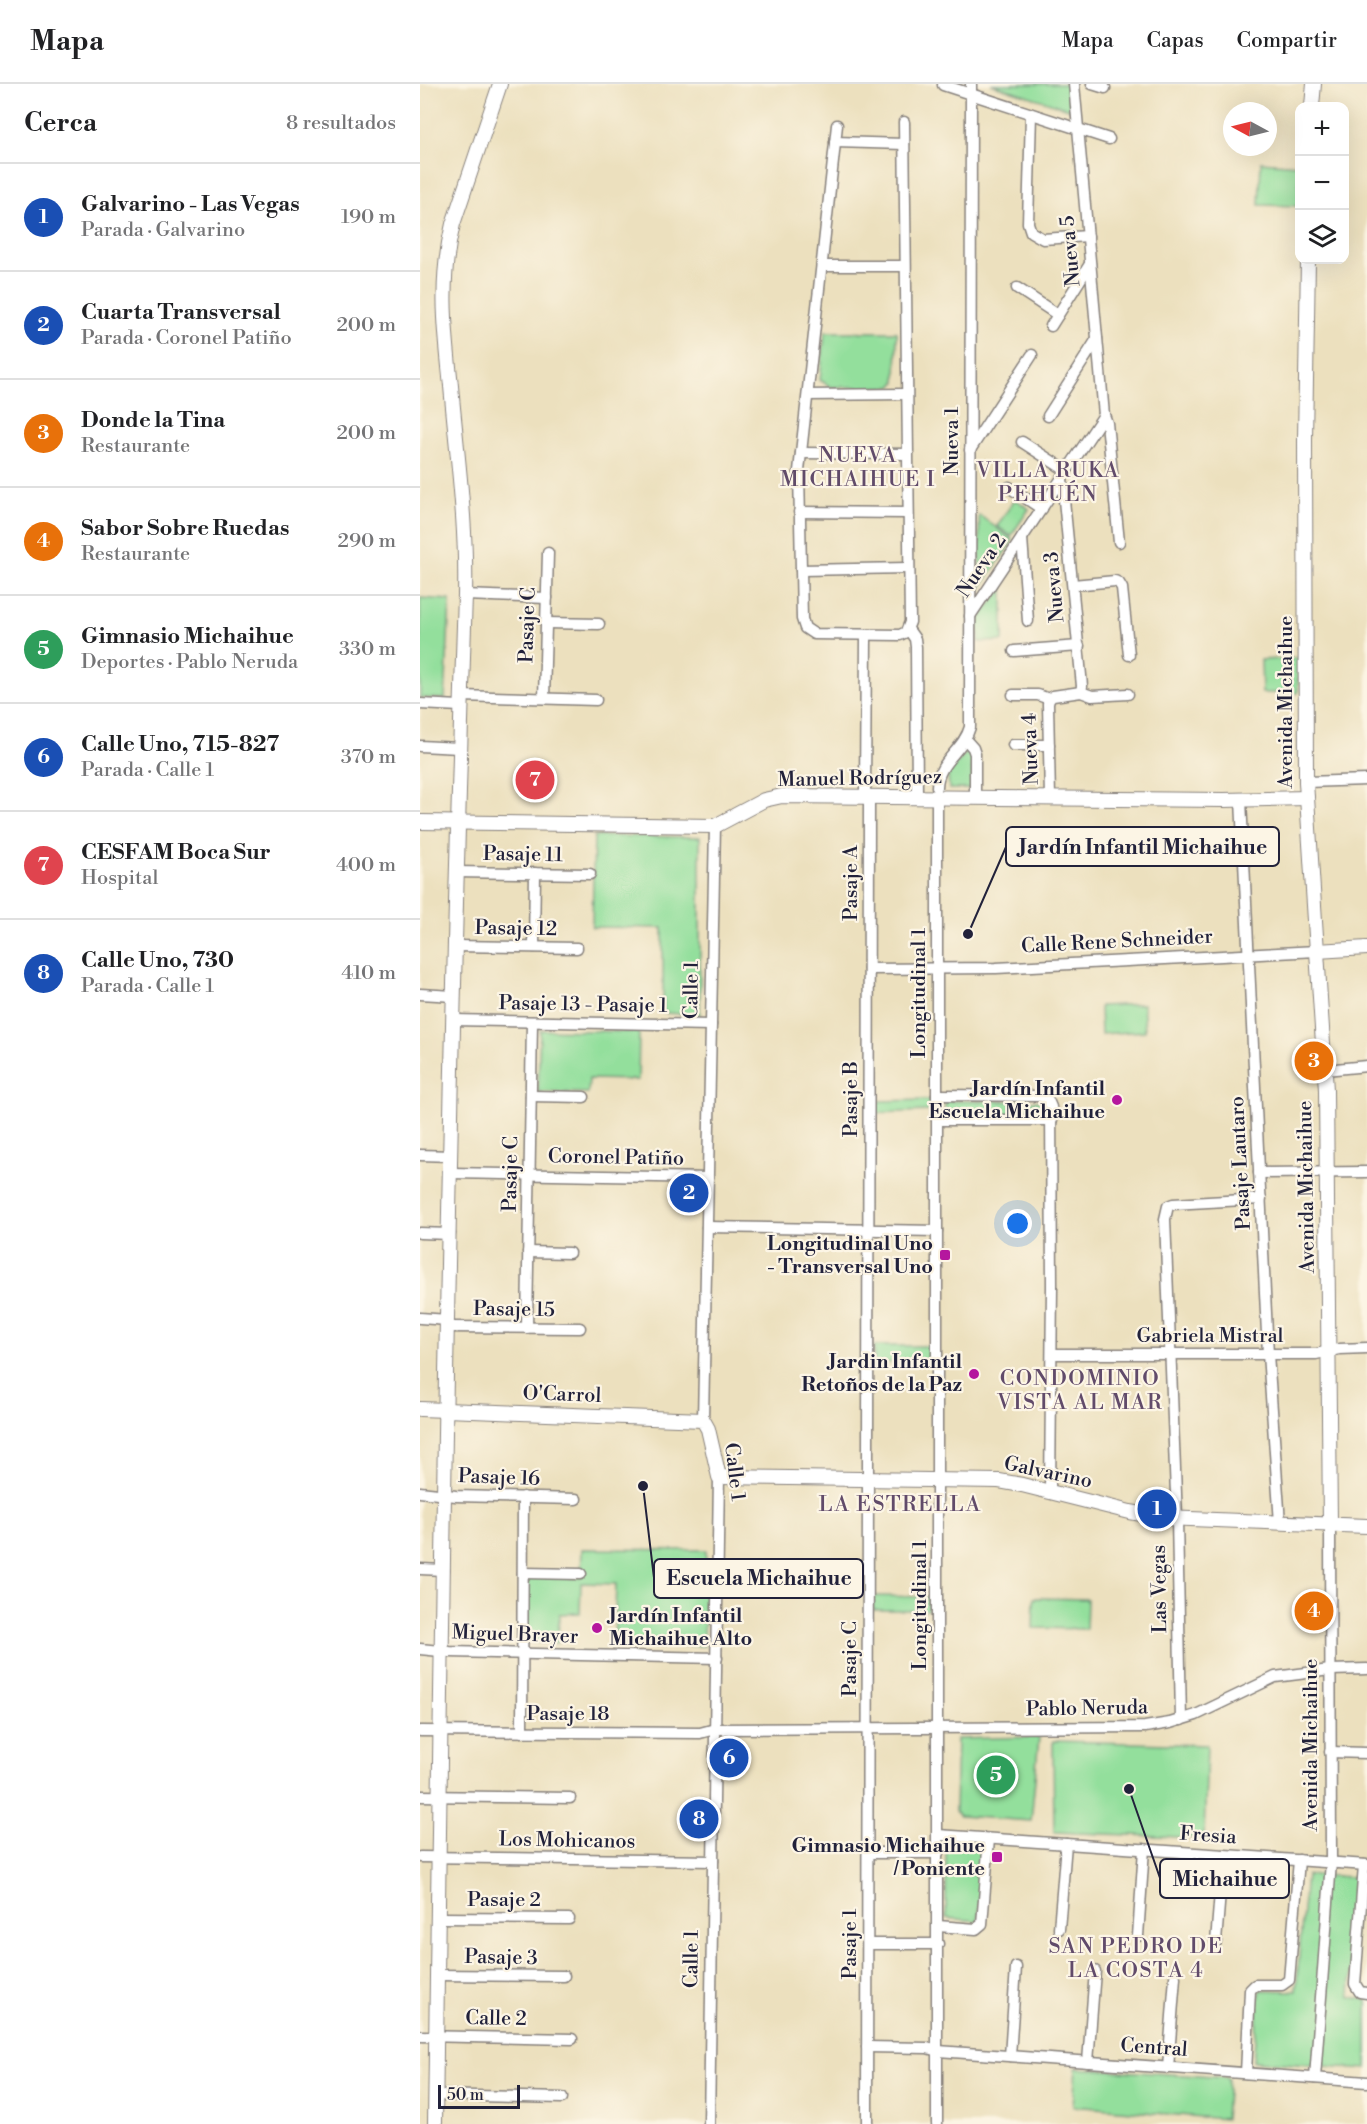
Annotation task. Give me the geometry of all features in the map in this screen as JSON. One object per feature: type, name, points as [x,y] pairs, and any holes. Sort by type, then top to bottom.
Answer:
[{"type":"street","points":[[435,2124],[456,872],[465,595],[463,523],[444,314],[444,279],[453,224],[500,84]]},
{"type":"street","name":"Nueva 5","points":[[1074,84],[1104,415]]},
{"type":"street","points":[[1092,84],[1105,88]]},
{"type":"street","points":[[1312,102],[1314,84]]},
{"type":"street","points":[[943,85],[971,89],[1031,114],[1109,139]]},
{"type":"street","name":"Nueva 1","points":[[937,792],[939,773],[965,739],[970,727],[971,89]]},
{"type":"street","points":[[1031,114],[1029,117],[1028,223],[1031,232],[1043,239],[1088,236]]},
{"type":"street","points":[[837,125],[799,471],[802,619],[808,631],[814,634],[900,635],[908,629],[910,622],[904,123]]},
{"type":"street","points":[[835,142],[904,144]]},
{"type":"street","points":[[1051,326],[1090,264]]},
{"type":"street","name":"Avenida Michaihue","points":[[1308,264],[1305,439],[1306,782],[1325,1070],[1330,1525],[1331,1863],[1315,2078]]},
{"type":"street","points":[[822,266],[905,266]]},
{"type":"street","points":[[1017,288],[1058,315]]},
{"type":"street","points":[[1048,416],[1097,339]]},
{"type":"street","points":[[970,450],[1032,355]]},
{"type":"street","points":[[808,394],[906,394]]},
{"type":"street","points":[[1104,415],[1107,423],[1119,542]]},
{"type":"street","name":"Nueva 2","points":[[970,616],[1104,415]]},
{"type":"street","points":[[1022,442],[1065,475]]},
{"type":"street","points":[[801,453],[907,454]]},
{"type":"street","name":"Nueva 3","points":[[1065,475],[1081,692]]},
{"type":"street","points":[[1009,487],[1042,509]]},
{"type":"street","points":[[799,513],[907,513]]},
{"type":"street","points":[[1022,538],[1028,621]]},
{"type":"street","name":"Pasaje C","points":[[544,698],[548,553]]},
{"type":"street","points":[[801,570],[908,568]]},
{"type":"street","points":[[1073,585],[1115,581],[1119,583],[1122,588],[1129,655]]},
{"type":"street","points":[[465,595],[547,598]]},
{"type":"street","points":[[546,623],[599,624]]},
{"type":"street","points":[[908,629],[915,639],[916,647],[917,797]]},
{"type":"street","name":"Pasaje A","points":[[866,636],[869,969]]},
{"type":"street","points":[[1014,651],[1079,646]]},
{"type":"street","points":[[1013,695],[1038,695],[1049,699],[1053,696],[1081,692],[1092,696],[1128,694]]},
{"type":"street","points":[[420,704],[544,698],[596,700]]},
{"type":"street","name":"Nueva 4","points":[[1049,699],[1050,798]]},
{"type":"street","points":[[965,739],[975,754],[975,798]]},
{"type":"street","points":[[1013,745],[1049,745]]},
{"type":"street","points":[[420,746],[459,748]]},
{"type":"street","points":[[1306,782],[1367,780]]},
{"type":"street","name":"Manuel Rodríguez","points":[[420,822],[715,826],[764,800],[782,796],[917,797],[937,792],[975,798],[1241,800],[1307,798]]},
{"type":"street","name":"Longitudinal 1","points":[[937,792],[937,2124]]},
{"type":"street","name":"Pasaje Lautaro","points":[[1241,800],[1268,1354],[1280,1523]]},
{"type":"street","name":"Calle 1","points":[[708,2124],[719,1478],[713,1447],[704,1420],[715,826]]},
{"type":"street","name":"Pasaje 11","points":[[456,872],[590,874]]},
{"type":"street","points":[[534,947],[535,873]]},
{"type":"street","name":"Pasaje 12","points":[[455,946],[577,948]]},
{"type":"street","name":"Calle Rene Schneider","points":[[869,969],[937,970],[1367,948]]},
{"type":"street","name":"Pasaje B","points":[[869,969],[869,1230]]},
{"type":"street","points":[[420,994],[454,996]]},
{"type":"street","name":"Pasaje 13 - Pasaje 1","points":[[454,1020],[711,1025]]},
{"type":"street","name":"Pasaje C","points":[[527,1328],[532,1022]]},
{"type":"street","points":[[1325,1070],[1367,1066]]},
{"type":"street","points":[[938,1095],[1040,1096],[1050,1103],[1052,1120],[1050,1491]]},
{"type":"street","points":[[531,1096],[584,1097]]},
{"type":"street","points":[[937,1120],[1052,1120]]},
{"type":"street","points":[[420,1155],[451,1156]]},
{"type":"street","points":[[1259,1173],[1367,1172]]},
{"type":"street","name":"Coronel Patiño","points":[[451,1173],[708,1178]]},
{"type":"street","name":"Las Vegas","points":[[1181,1720],[1165,1219],[1168,1206],[1173,1204],[1261,1199]]},
{"type":"street","points":[[707,1227],[938,1231]]},
{"type":"street","name":"Pasaje C","points":[[868,1728],[869,1230]]},
{"type":"street","points":[[420,1233],[450,1234]]},
{"type":"street","points":[[528,1252],[569,1253]]},
{"type":"street","name":"Pasaje 15","points":[[420,1318],[448,1323],[527,1328],[580,1328]]},
{"type":"street","name":"Gabriela Mistral","points":[[1052,1354],[1316,1354],[1367,1348]]},
{"type":"street","name":"O'Carrol","points":[[420,1409],[704,1420]]},
{"type":"street","name":"Galvarino","points":[[719,1478],[999,1481],[1050,1491],[1140,1514],[1176,1519],[1367,1526]]},
{"type":"street","name":"Pasaje 16","points":[[420,1492],[576,1498]]},
{"type":"street","points":[[522,1732],[524,1497]]},
{"type":"street","points":[[420,1569],[444,1570]]},
{"type":"street","points":[[523,1573],[581,1574]]},
{"type":"street","name":"Miguel Brayer","points":[[420,1649],[717,1658]]},
{"type":"street","points":[[1330,1670],[1367,1669]]},
{"type":"street","name":"Pablo Neruda","points":[[868,1728],[1132,1728],[1157,1726],[1211,1709],[1275,1677],[1330,1670]]},
{"type":"street","name":"Pasaje 18","points":[[420,1731],[700,1733],[715,1729],[868,1728]]},
{"type":"street","name":"Pasaje 1","points":[[867,2124],[868,1728]]},
{"type":"street","points":[[1330,1752],[1367,1753]]},
{"type":"street","points":[[420,1796],[570,1798]]},
{"type":"street","name":"Fresia","points":[[938,1835],[1365,1865]]},
{"type":"street","points":[[938,1926],[976,1929],[982,1924],[988,1839]]},
{"type":"street","points":[[1059,1929],[1065,1844]]},
{"type":"street","points":[[1138,1936],[1144,1849]]},
{"type":"street","points":[[868,1852],[938,1853]]},
{"type":"street","points":[[1216,1942],[1223,1855]]},
{"type":"street","name":"Los Mohicanos","points":[[420,1857],[713,1861]]},
{"type":"street","points":[[1246,2073],[1250,1990],[1255,1985],[1282,1985],[1289,1980],[1299,1860]]},
{"type":"street","points":[[1365,1865],[1355,1984],[1360,1992],[1367,1993]]},
{"type":"street","name":"Pasaje 2","points":[[438,1918],[569,1919]]},
{"type":"street","points":[[868,1944],[938,1944]]},
{"type":"street","points":[[1010,2056],[1016,1967]]},
{"type":"street","points":[[1088,2062],[1095,1971]]},
{"type":"street","name":"Pasaje 3","points":[[437,1975],[564,1976]]},
{"type":"street","points":[[1168,2068],[1175,1977]]},
{"type":"street","name":"Calle 2","points":[[420,2036],[572,2039]]},
{"type":"street","name":"Central","points":[[867,2047],[927,2048],[938,2051],[1367,2082]]},
{"type":"street","points":[[435,2095],[562,2097]]},
{"type":"green space","points":[[991,84],[1069,84],[1073,108],[1069,109]]},
{"type":"green space","points":[[1261,162],[1295,165],[1295,206],[1259,205]]},
{"type":"green space","points":[[825,332],[897,332],[896,382],[892,387],[831,387],[820,380]]},
{"type":"green space","points":[[1015,499],[1029,509],[1011,536],[997,526]]},
{"type":"green space","points":[[979,515],[1013,540],[980,589]]},
{"type":"green space","points":[[1003,587],[1003,641],[979,642],[978,621]]},
{"type":"green space","points":[[420,598],[450,600],[445,699],[420,698]]},
{"type":"green space","points":[[1298,658],[1298,693],[1262,693],[1261,660]]},
{"type":"green space","points":[[967,752],[972,755],[972,789],[949,789],[948,773]]},
{"type":"green space","points":[[594,836],[700,837],[700,1015],[663,1013],[663,928],[592,927]]},
{"type":"green space","points":[[1143,1004],[1145,1031],[1101,1034],[1100,1006]]},
{"type":"green space","points":[[540,1030],[639,1032],[638,1080],[589,1079],[588,1093],[538,1092]]},
{"type":"green space","points":[[931,1100],[931,1111],[872,1113],[874,1101]]},
{"type":"green space","points":[[945,1101],[1037,1101],[1043,1103],[1044,1109],[1039,1114],[945,1114]]},
{"type":"green space","points":[[874,1346],[930,1346],[930,1362],[874,1363]]},
{"type":"green space","points":[[582,1549],[706,1550],[704,1646],[614,1644],[616,1584],[581,1583],[580,1613],[559,1614],[558,1643],[526,1642],[527,1582],[530,1577],[581,1578]]},
{"type":"green space","points":[[873,1596],[928,1597],[928,1610],[873,1610]]},
{"type":"green space","points":[[1034,1598],[1087,1599],[1086,1629],[1033,1628]]},
{"type":"green space","points":[[1039,1737],[1031,1821],[960,1816],[955,1811],[957,1739]]},
{"type":"green space","points":[[1053,1741],[1207,1745],[1204,1838],[1054,1832]]},
{"type":"green space","points":[[946,1843],[985,1846],[978,1921],[946,1918]]},
{"type":"green space","points":[[1306,1875],[1357,1877],[1350,1997],[1367,2000],[1367,2069],[1253,2061],[1260,1990],[1296,1991]]},
{"type":"green space","points":[[1076,2068],[1228,2078],[1225,2119],[1073,2106]]},
{"type":"place","name":"CESFAM Boca Sur","points":[[535,780]]},
{"type":"place","name":"Jardín Infantil Michaihue","points":[[968,934]]},
{"type":"place","name":"Donde la Tina","points":[[1314,1061]]},
{"type":"place","name":"Jardín Infantil Escuela Michaihue","points":[[1117,1100]]},
{"type":"place","name":"Cuarta Transversal","points":[[689,1193]]},
{"type":"place","name":"Longitudinal Uno - Transversal Uno","points":[[945,1255]]},
{"type":"place","name":"Jardin Infantil Retoños de la Paz","points":[[974,1374]]},
{"type":"place","name":"Escuela Michaihue","points":[[643,1486]]},
{"type":"place","name":"Galvarino - Las Vegas","points":[[1157,1509]]},
{"type":"place","name":"Sabor Sobre Ruedas","points":[[1314,1611]]},
{"type":"place","name":"Jardín Infantil Michaihue Alto","points":[[597,1628]]},
{"type":"place","name":"Calle Uno, 715-827","points":[[729,1758]]},
{"type":"place","name":"Gimnasio Michaihue","points":[[996,1775]]},
{"type":"place","name":"Michaihue","points":[[1129,1789]]},
{"type":"place","name":"Calle Uno, 730","points":[[699,1819]]},
{"type":"place","name":"Gimnasio Michaihue / Poniente","points":[[997,1857]]},
{"type":"district","name":"NUEVA MICHAIHUE I","points":[[858,468]]},
{"type":"district","name":"VILLA RUKA PEHUÉN","points":[[1048,483]]},
{"type":"district","name":"CONDOMINIO VISTA AL MAR","points":[[1080,1391]]},
{"type":"district","name":"LA ESTRELLA","points":[[900,1505]]},
{"type":"district","name":"SAN PEDRO DE LA COSTA 4","points":[[1136,1959]]}]
